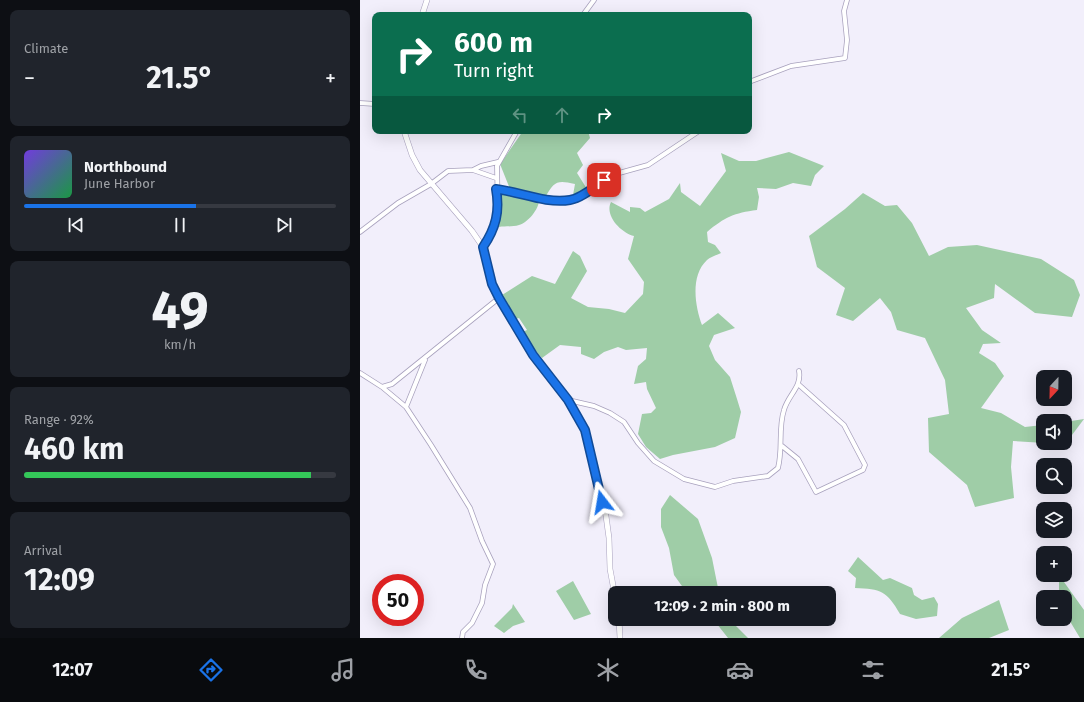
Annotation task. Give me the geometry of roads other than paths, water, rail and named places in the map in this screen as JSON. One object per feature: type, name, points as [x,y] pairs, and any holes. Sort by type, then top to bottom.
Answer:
[{"type":"main road","points":[[423,12],[427,0]]},
{"type":"main road","points":[[405,134],[412,155],[420,170],[472,230],[483,247],[492,284],[499,298],[533,355],[568,400],[585,430],[604,509],[609,538],[610,569],[613,586]]},
{"type":"main road","points":[[619,626],[620,638]]},
{"type":"street","points":[[585,12],[594,0]]},
{"type":"street","points":[[752,81],[791,66],[845,58],[847,30],[844,10],[847,0]]},
{"type":"street","points":[[360,103],[372,104]]},
{"type":"street","points":[[483,247],[496,224],[498,201],[496,178],[498,162],[516,134]]},
{"type":"street","points":[[496,189],[539,198],[570,200],[588,191],[612,175],[648,165],[694,134]]},
{"type":"street","points":[[473,170],[481,166],[498,162]]},
{"type":"street","points":[[360,232],[398,203],[431,184],[448,171],[473,170],[496,178]]},
{"type":"street","points":[[382,387],[392,384],[425,359],[499,298]]},
{"type":"street","points":[[406,407],[425,359]]},
{"type":"street","points":[[568,400],[594,406],[610,413],[624,422],[638,443],[654,461],[684,479],[715,487],[733,481],[773,474],[778,468],[782,446],[781,420],[784,407],[798,384],[800,377],[799,371]]},
{"type":"street","points":[[360,372],[382,387],[406,407],[470,508],[482,541],[494,564],[485,585],[482,603],[472,623],[463,632],[462,638]]},
{"type":"street","points":[[782,446],[798,459],[816,492],[856,474],[863,470],[865,465],[844,425],[798,384]]}]
